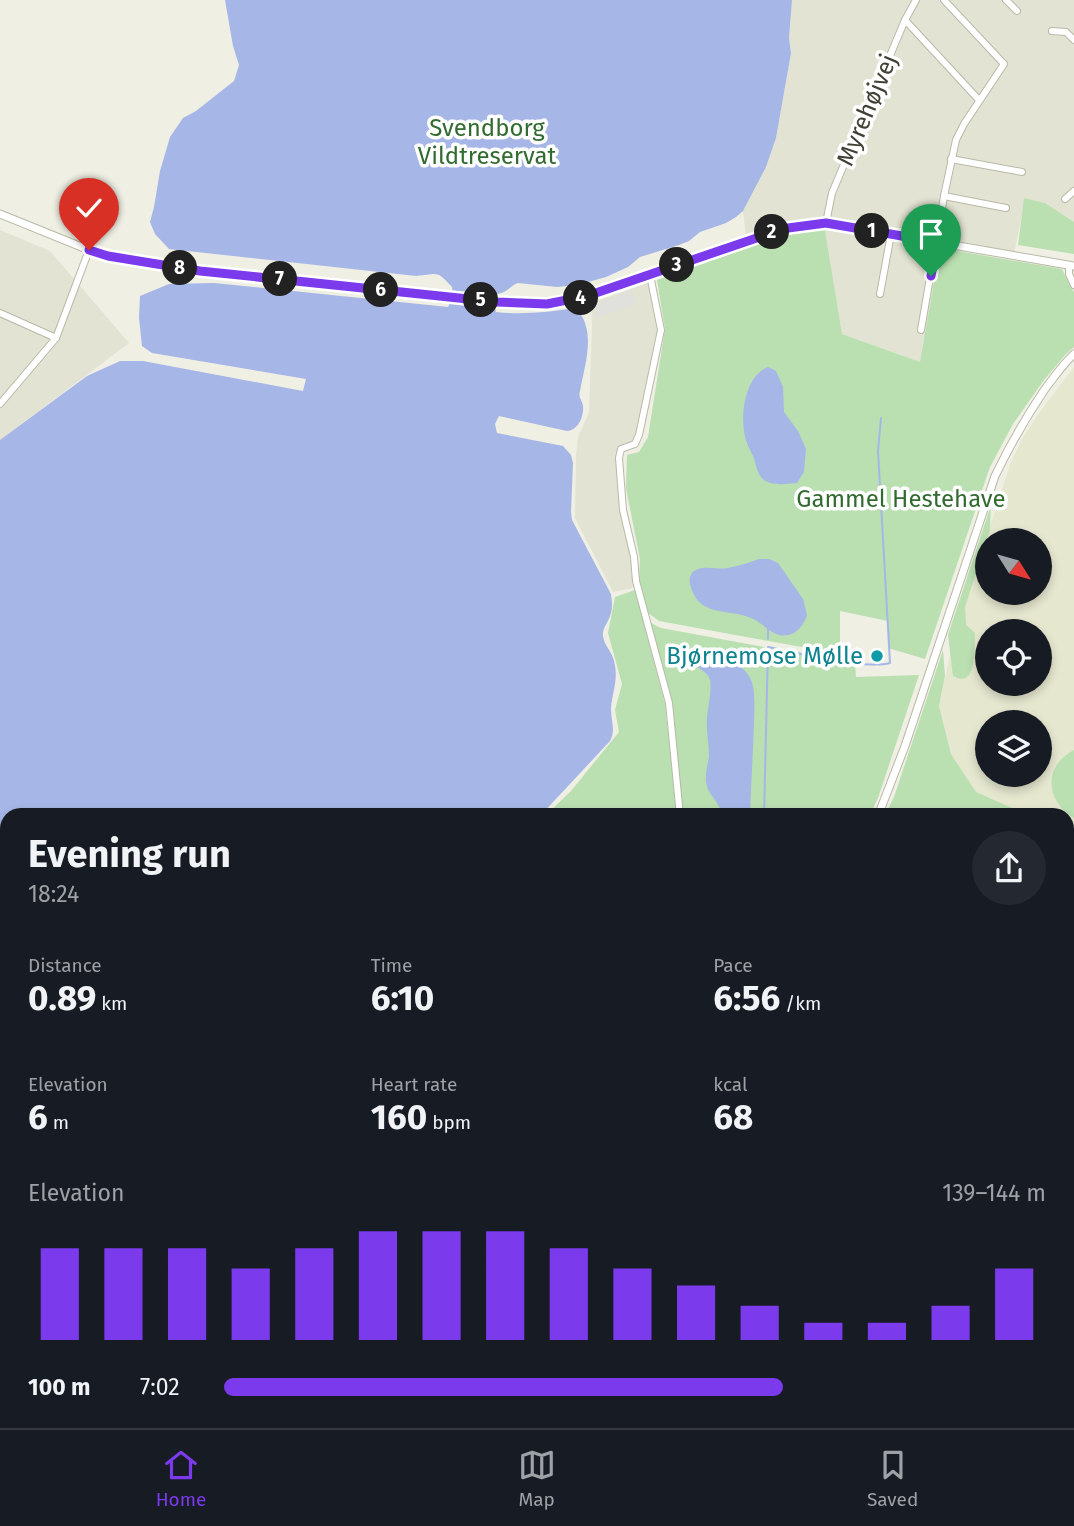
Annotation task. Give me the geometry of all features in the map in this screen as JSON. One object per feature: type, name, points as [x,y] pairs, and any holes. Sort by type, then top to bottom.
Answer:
[{"type":"street","name":"Myrehøjvej","points":[[826,223],[832,193],[905,20],[916,0]]},
{"type":"street","points":[[921,330],[956,141],[964,124],[1004,64],[944,0]]},
{"type":"street","points":[[1006,0],[1017,11]]},
{"type":"street","points":[[905,20],[979,100]]},
{"type":"street","points":[[1052,31],[1066,32],[1074,40]]},
{"type":"street","points":[[951,159],[1022,172]]},
{"type":"street","points":[[1065,199],[1074,191]]},
{"type":"street","points":[[944,196],[1006,208]]},
{"type":"street","points":[[0,214],[108,256],[200,271],[497,302],[547,304],[568,301],[771,233],[826,223],[1072,265],[1069,274],[1074,285]]},
{"type":"street","points":[[880,294],[891,234]]},
{"type":"street","points":[[0,404],[56,338],[89,250]]},
{"type":"street","points":[[650,275],[661,330],[639,435],[635,444],[621,449],[619,458],[623,510],[634,557],[636,581],[668,703],[679,808]]},
{"type":"street","points":[[0,313],[56,338]]},
{"type":"street","points":[[881,808],[905,746],[995,476],[1030,411],[1074,355]]},
{"type":"shaded area","points":[[792,0],[1074,0],[1074,222],[1045,203],[1025,199],[1013,259],[940,248],[920,362],[842,334],[825,230],[792,232],[747,245],[743,211],[766,167],[776,138],[791,53],[789,38]]},
{"type":"shaded area","points":[[0,230],[50,251],[129,343],[0,440]]},
{"type":"shaded area","points":[[648,283],[657,330],[637,442],[621,450],[633,588],[613,592],[575,518],[578,437],[589,413],[591,303]]},
{"type":"shaded area","points":[[631,290],[636,304],[596,318],[594,305]]},
{"type":"shaded area","points":[[1074,367],[1074,808],[1012,808],[976,792],[951,754],[939,706],[954,637],[975,573],[975,606],[1052,606],[1052,528],[990,528],[1011,462],[1039,413]]},
{"type":"green space","points":[[1024,198],[1045,203],[1074,222],[1074,254],[1018,245]]},
{"type":"green space","name":"Gammel Hestehave","points":[[825,230],[842,334],[920,362],[940,248],[1062,269],[1074,292],[1074,347],[1044,380],[1013,424],[990,467],[925,659],[888,648],[888,621],[840,611],[840,654],[659,621],[647,612],[639,580],[640,559],[626,488],[627,455],[639,452],[648,437],[665,329],[657,280],[792,232]]},
{"type":"green space","points":[[991,505],[990,528],[983,528]]},
{"type":"green space","points":[[975,553],[975,576],[965,607],[966,625],[975,633],[973,665],[967,677],[961,679],[953,676],[948,635]]},
{"type":"green space","points":[[635,590],[665,704],[676,808],[553,808],[571,791],[619,732],[615,710],[622,684],[608,633],[615,597]]},
{"type":"green space","points":[[651,623],[661,628],[855,664],[856,677],[919,675],[873,808],[682,808],[671,703]]},
{"type":"green space","points":[[943,650],[945,676],[939,706],[951,754],[976,792],[1012,808],[888,808]]},
{"type":"green space","points":[[1074,750],[1074,808],[1062,808],[1053,793],[1052,779],[1057,765]]},
{"type":"water","points":[[225,0],[792,0],[789,38],[791,53],[776,138],[766,167],[743,211],[726,223],[700,232],[689,241],[640,257],[628,267],[606,277],[557,287],[518,283],[497,294],[493,301],[496,312],[506,313],[536,313],[576,308],[582,317],[588,337],[580,393],[583,410],[577,426],[567,431],[499,416],[495,424],[497,433],[563,446],[571,455],[572,520],[611,594],[611,613],[603,633],[615,668],[616,680],[611,709],[612,737],[548,808],[0,808],[0,440],[87,376],[120,361],[143,361],[303,391],[306,379],[152,353],[142,346],[140,296],[169,284],[214,283],[448,307],[453,296],[452,287],[437,274],[416,276],[169,249],[155,234],[150,222],[170,137],[183,118],[234,81],[239,65]]},
{"type":"water","points":[[768,367],[776,371],[783,387],[784,412],[798,431],[806,449],[804,472],[797,483],[775,484],[764,480],[758,472],[746,439],[743,417],[749,387],[754,378]]},
{"type":"water","points":[[759,559],[778,563],[803,599],[807,615],[800,628],[789,635],[772,632],[751,618],[706,607],[694,595],[690,580],[691,574],[696,570],[728,568]]},
{"type":"water","points":[[708,653],[737,664],[748,674],[753,685],[750,808],[719,808],[707,787],[710,680],[708,675],[695,665],[697,655]]},
{"type":"waterway","points":[[764,808],[768,647],[830,660],[878,665],[890,663],[878,451],[881,418]]},
{"type":"waterway","points":[[768,629],[768,639]]},
{"type":"place","name":"Bjørnemose Mølle","points":[[877,656]]},
{"type":"route","points":[[89,250],[108,256],[200,271],[497,302],[547,304],[587,296],[788,228],[826,223],[937,242],[931,276]]},
{"type":"park label","name":"Svendborg Vildtreservat","points":[[487,142]]}]
